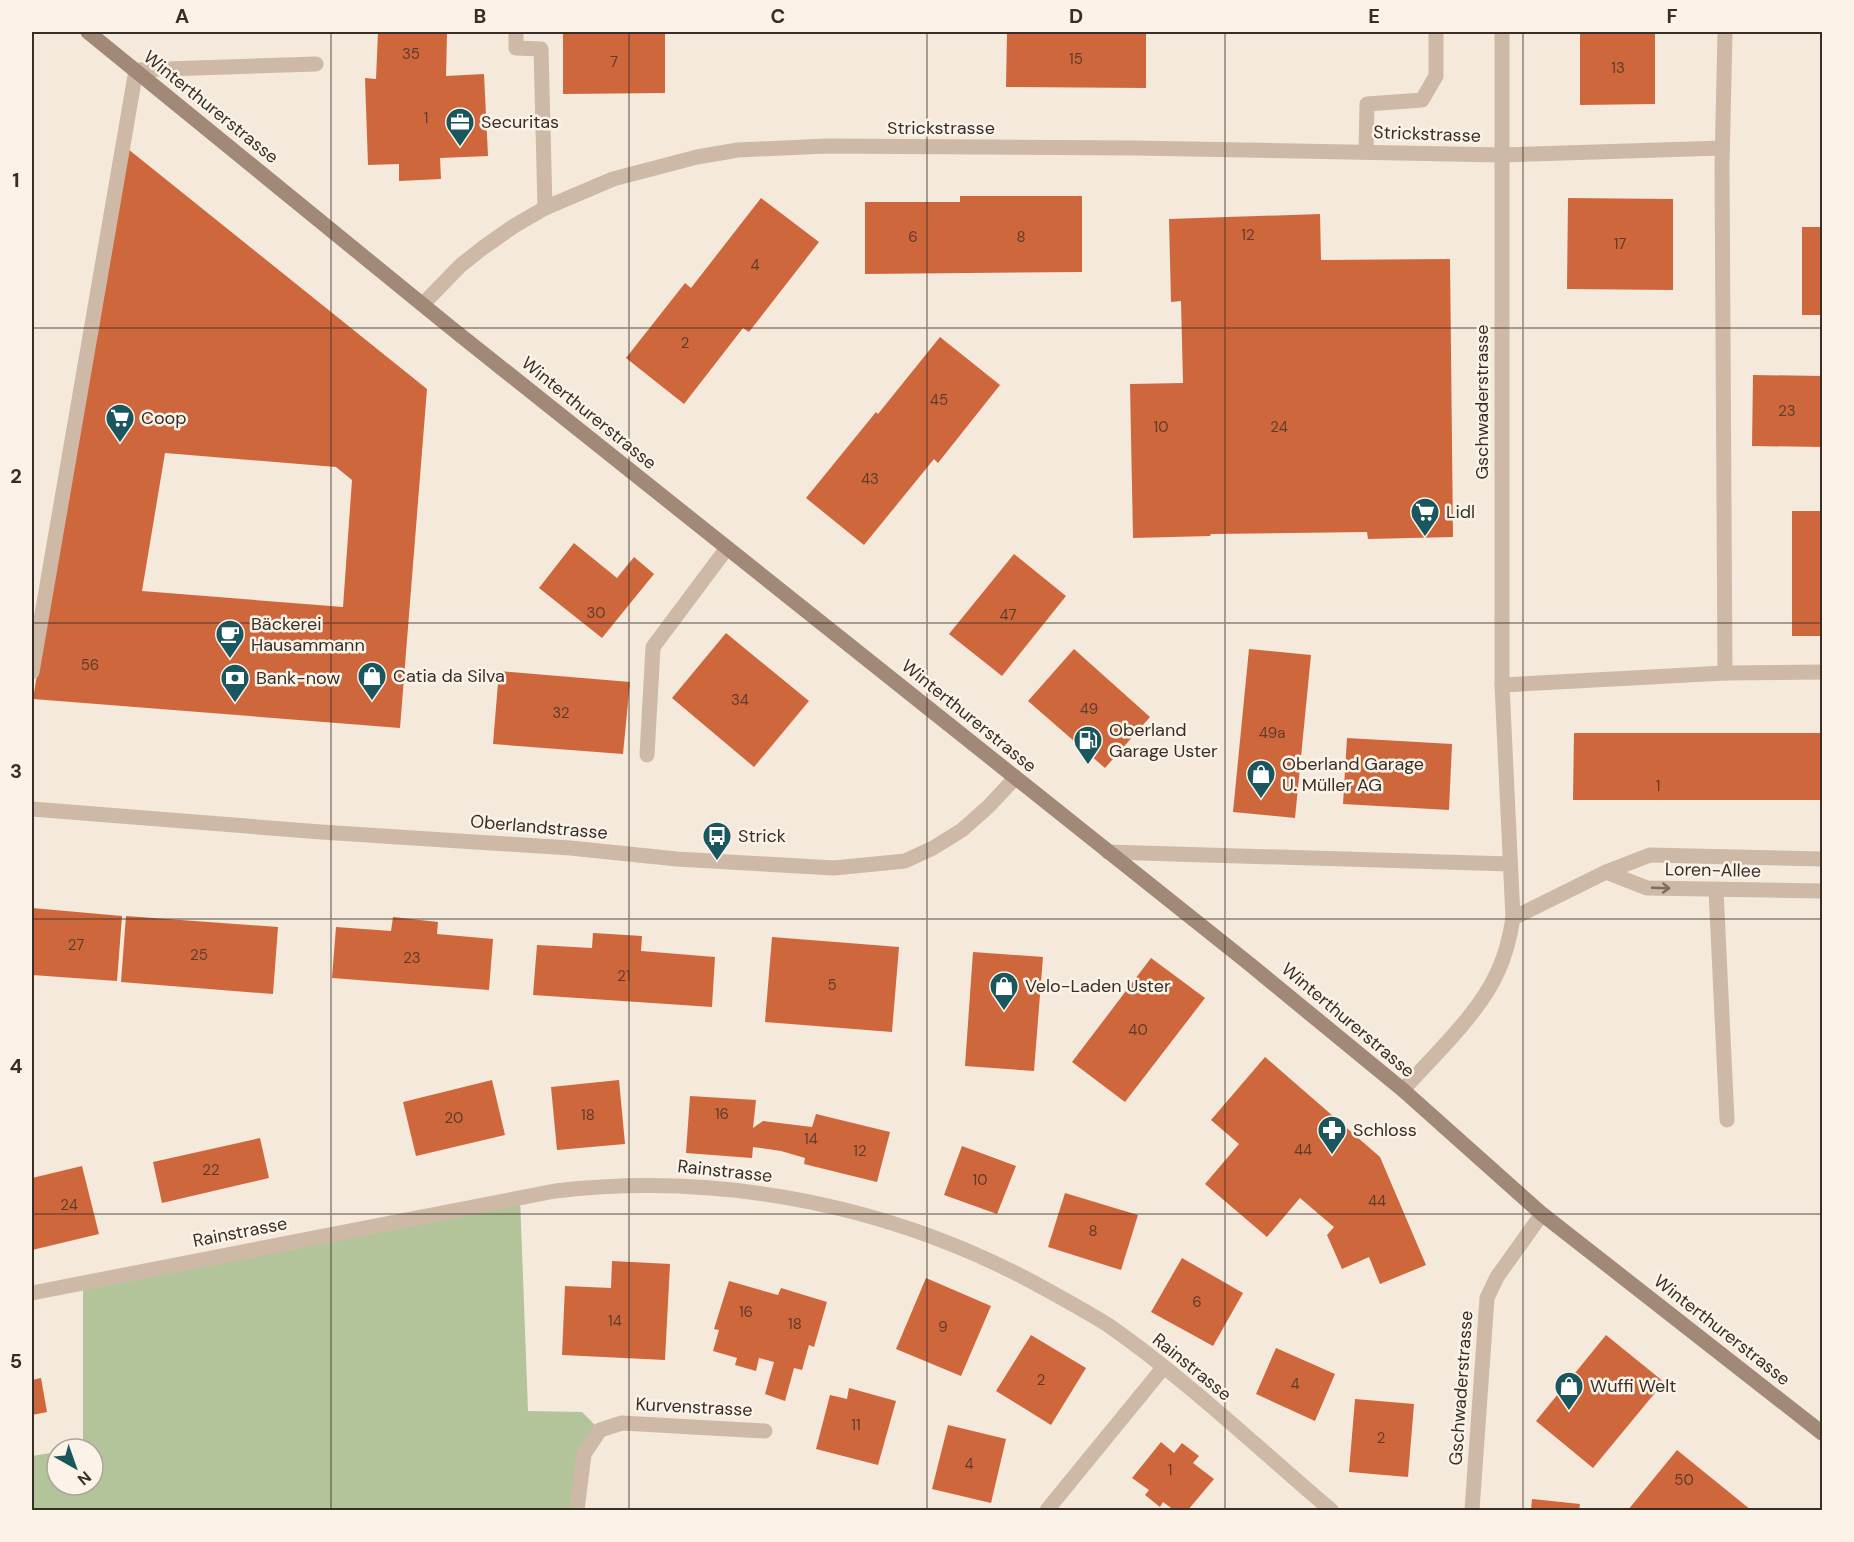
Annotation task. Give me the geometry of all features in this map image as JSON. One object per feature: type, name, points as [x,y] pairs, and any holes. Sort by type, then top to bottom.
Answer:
[{"type":"main road","name":"Winterthurerstrasse","points":[[88,32],[727,549],[1247,962],[1403,1090],[1542,1214],[1822,1434]]},
{"type":"street","points":[[516,32],[516,48],[541,49],[544,208]]},
{"type":"street","points":[[1366,151],[1367,104],[1422,100],[1436,76],[1436,32]]},
{"type":"street","name":"Gschwaderstrasse","points":[[1403,1090],[1478,1004],[1497,973],[1508,945],[1513,918],[1502,685],[1502,32]]},
{"type":"street","points":[[1725,32],[1722,148],[1725,673]]},
{"type":"street","points":[[32,672],[136,70],[316,64]]},
{"type":"street","name":"Strickstrasse","points":[[423,304],[454,272],[484,247],[513,226],[544,208],[613,179],[697,157],[767,148],[872,147],[1366,151],[1502,155]]},
{"type":"street","points":[[1502,155],[1722,148]]},
{"type":"street","points":[[647,755],[653,647],[727,549]]},
{"type":"street","points":[[1502,685],[1725,673],[1822,672]]},
{"type":"street","name":"Oberlandstrasse","points":[[32,809],[570,848],[678,859],[834,868],[905,861],[933,848],[962,830],[1015,778]]},
{"type":"street","points":[[1108,852],[1510,864]]},
{"type":"street","name":"Loren-Allee","points":[[1513,918],[1606,872],[1650,855],[1822,859]]},
{"type":"street","name":"Loren-Allee","points":[[1606,872],[1647,888],[1822,891]]},
{"type":"street","points":[[1716,890],[1727,1120]]},
{"type":"street","name":"Rainstrasse","points":[[32,1293],[532,1195],[608,1186],[674,1185],[794,1198],[853,1212],[922,1233],[999,1265],[1086,1312],[1125,1338],[1163,1368],[1331,1510]]},
{"type":"street","name":"Gschwaderstrasse","points":[[1472,1510],[1487,1298],[1497,1277],[1542,1214]]},
{"type":"street","points":[[1047,1510],[1163,1368]]},
{"type":"street","name":"Kurvenstrasse","points":[[577,1510],[585,1454],[600,1430],[622,1423],[765,1431]]},
{"type":"green space","points":[[520,1197],[528,1411],[582,1412],[600,1430],[584,1454],[577,1510],[32,1510],[32,1456],[45,1454],[45,1497],[105,1497],[105,1437],[83,1437],[83,1283]]},
{"type":"building","points":[[378,32],[447,32],[446,76],[484,74],[488,156],[440,158],[441,179],[399,181],[399,164],[368,165],[365,78],[376,79]]},
{"type":"building","points":[[563,32],[665,32],[665,93],[563,94]]},
{"type":"building","points":[[1007,32],[1146,32],[1146,88],[1006,87]]},
{"type":"building","points":[[1580,32],[1655,32],[1655,104],[1580,105]]},
{"type":"building","points":[[123,145],[427,389],[400,728],[33,699]],"holes":[[[165,453],[336,467],[352,480],[343,607],[142,591]]]},
{"type":"building","points":[[960,196],[1082,196],[1082,272],[865,274],[865,202],[960,202]]},
{"type":"building","points":[[761,198],[819,242],[749,332],[743,328],[684,404],[626,358],[685,283],[691,288]]},
{"type":"building","points":[[1568,198],[1673,199],[1673,290],[1567,289]]},
{"type":"building","points":[[1320,214],[1321,260],[1450,259],[1453,537],[1368,539],[1367,532],[1211,534],[1210,536],[1133,538],[1130,384],[1183,383],[1181,301],[1171,302],[1169,219]]},
{"type":"building","points":[[1802,227],[1822,227],[1822,315],[1802,315]]},
{"type":"building","points":[[940,337],[1000,385],[938,463],[934,459],[864,545],[806,498]]},
{"type":"building","points":[[1753,375],[1822,376],[1822,447],[1752,446]]},
{"type":"building","points":[[1792,511],[1822,511],[1822,636],[1792,636]]},
{"type":"building","points":[[574,543],[617,578],[634,557],[654,574],[602,638],[539,588]]},
{"type":"building","points":[[1014,554],[1066,596],[1002,676],[949,634]]},
{"type":"building","points":[[726,633],[809,701],[754,767],[672,698]]},
{"type":"building","points":[[1074,649],[1150,717],[1105,768],[1028,701]]},
{"type":"building","points":[[1249,649],[1311,655],[1295,818],[1233,812]]},
{"type":"building","points":[[499,671],[630,682],[623,754],[493,744]]},
{"type":"building","points":[[1574,733],[1822,733],[1822,800],[1573,800]]},
{"type":"building","points":[[1347,738],[1452,744],[1449,810],[1343,804]]},
{"type":"building","points":[[32,908],[122,916],[117,981],[32,975]]},
{"type":"building","points":[[126,916],[278,927],[273,994],[121,982]]},
{"type":"building","points":[[393,917],[438,922],[437,934],[493,939],[489,990],[332,978],[336,927],[391,931]]},
{"type":"building","points":[[593,933],[642,936],[641,951],[715,957],[712,1007],[533,995],[537,945],[592,948]]},
{"type":"building","points":[[772,937],[899,947],[892,1032],[765,1022]]},
{"type":"building","name":"Velo-Laden Uster","points":[[973,952],[1043,957],[1034,1071],[965,1066]]},
{"type":"building","points":[[1151,958],[1205,998],[1125,1102],[1072,1062]]},
{"type":"building","points":[[1265,1057],[1380,1157],[1426,1265],[1380,1284],[1369,1257],[1342,1269],[1327,1235],[1334,1227],[1300,1198],[1267,1237],[1205,1184],[1239,1144],[1211,1120]]},
{"type":"building","points":[[492,1080],[505,1135],[416,1156],[403,1102]]},
{"type":"building","points":[[619,1080],[625,1144],[557,1150],[551,1087]]},
{"type":"building","points":[[690,1096],[756,1100],[753,1128],[763,1121],[812,1127],[816,1114],[890,1132],[877,1182],[804,1164],[805,1158],[781,1151],[753,1147],[752,1158],[686,1153]]},
{"type":"building","points":[[260,1138],[269,1178],[162,1203],[153,1162]]},
{"type":"building","points":[[962,1146],[1016,1166],[997,1214],[944,1195]]},
{"type":"building","points":[[82,1166],[99,1234],[32,1250],[32,1178]]},
{"type":"building","points":[[1065,1193],[1138,1215],[1121,1270],[1048,1247]]},
{"type":"building","points":[[1182,1258],[1243,1293],[1213,1346],[1151,1312]]},
{"type":"building","points":[[612,1261],[670,1264],[665,1360],[562,1355],[565,1286],[611,1288]]},
{"type":"building","points":[[926,1278],[991,1306],[961,1376],[896,1349]]},
{"type":"building","points":[[729,1281],[778,1295],[781,1288],[827,1302],[814,1347],[809,1345],[802,1370],[794,1368],[785,1401],[765,1394],[774,1362],[759,1358],[756,1371],[735,1365],[737,1358],[713,1351],[719,1330],[714,1329]]},
{"type":"building","points":[[1031,1335],[1086,1368],[1051,1425],[996,1391]]},
{"type":"building","points":[[1606,1335],[1664,1382],[1593,1468],[1536,1421]]},
{"type":"building","points":[[1276,1348],[1335,1374],[1315,1421],[1256,1394]]},
{"type":"building","points":[[41,1378],[47,1412],[32,1415],[32,1380]]},
{"type":"building","points":[[849,1388],[896,1401],[878,1465],[816,1449],[830,1395],[847,1399]]},
{"type":"building","points":[[1355,1399],[1414,1404],[1408,1477],[1349,1472]]},
{"type":"building","points":[[948,1425],[1006,1439],[991,1503],[932,1489]]},
{"type":"building","points":[[1161,1442],[1174,1453],[1182,1443],[1199,1456],[1193,1463],[1214,1479],[1188,1510],[1174,1510],[1163,1502],[1160,1507],[1145,1495],[1149,1490],[1132,1478]]},
{"type":"building","points":[[1677,1450],[1751,1510],[1628,1510]]},
{"type":"building","points":[[1532,1499],[1580,1504],[1579,1510],[1531,1510]]},
{"type":"place","name":"Securitas","points":[[460,148]]},
{"type":"place","name":"Coop","points":[[120,444]]},
{"type":"place","name":"Lidl","points":[[1425,538]]},
{"type":"place","name":"Bäckerei Hausammann","points":[[230,660]]},
{"type":"place","name":"Catia da Silva","points":[[372,702]]},
{"type":"place","name":"Bank-now","points":[[235,704]]},
{"type":"place","name":"Oberland Garage Uster","points":[[1088,766]]},
{"type":"place","name":"Oberland Garage U. Müller AG","points":[[1261,800]]},
{"type":"place","name":"Strick","points":[[717,862]]},
{"type":"place","name":"Velo-Laden Uster","points":[[1004,1012]]},
{"type":"place","name":"Schloss","points":[[1332,1156]]},
{"type":"place","name":"Wuffi Welt","points":[[1569,1412]]}]
